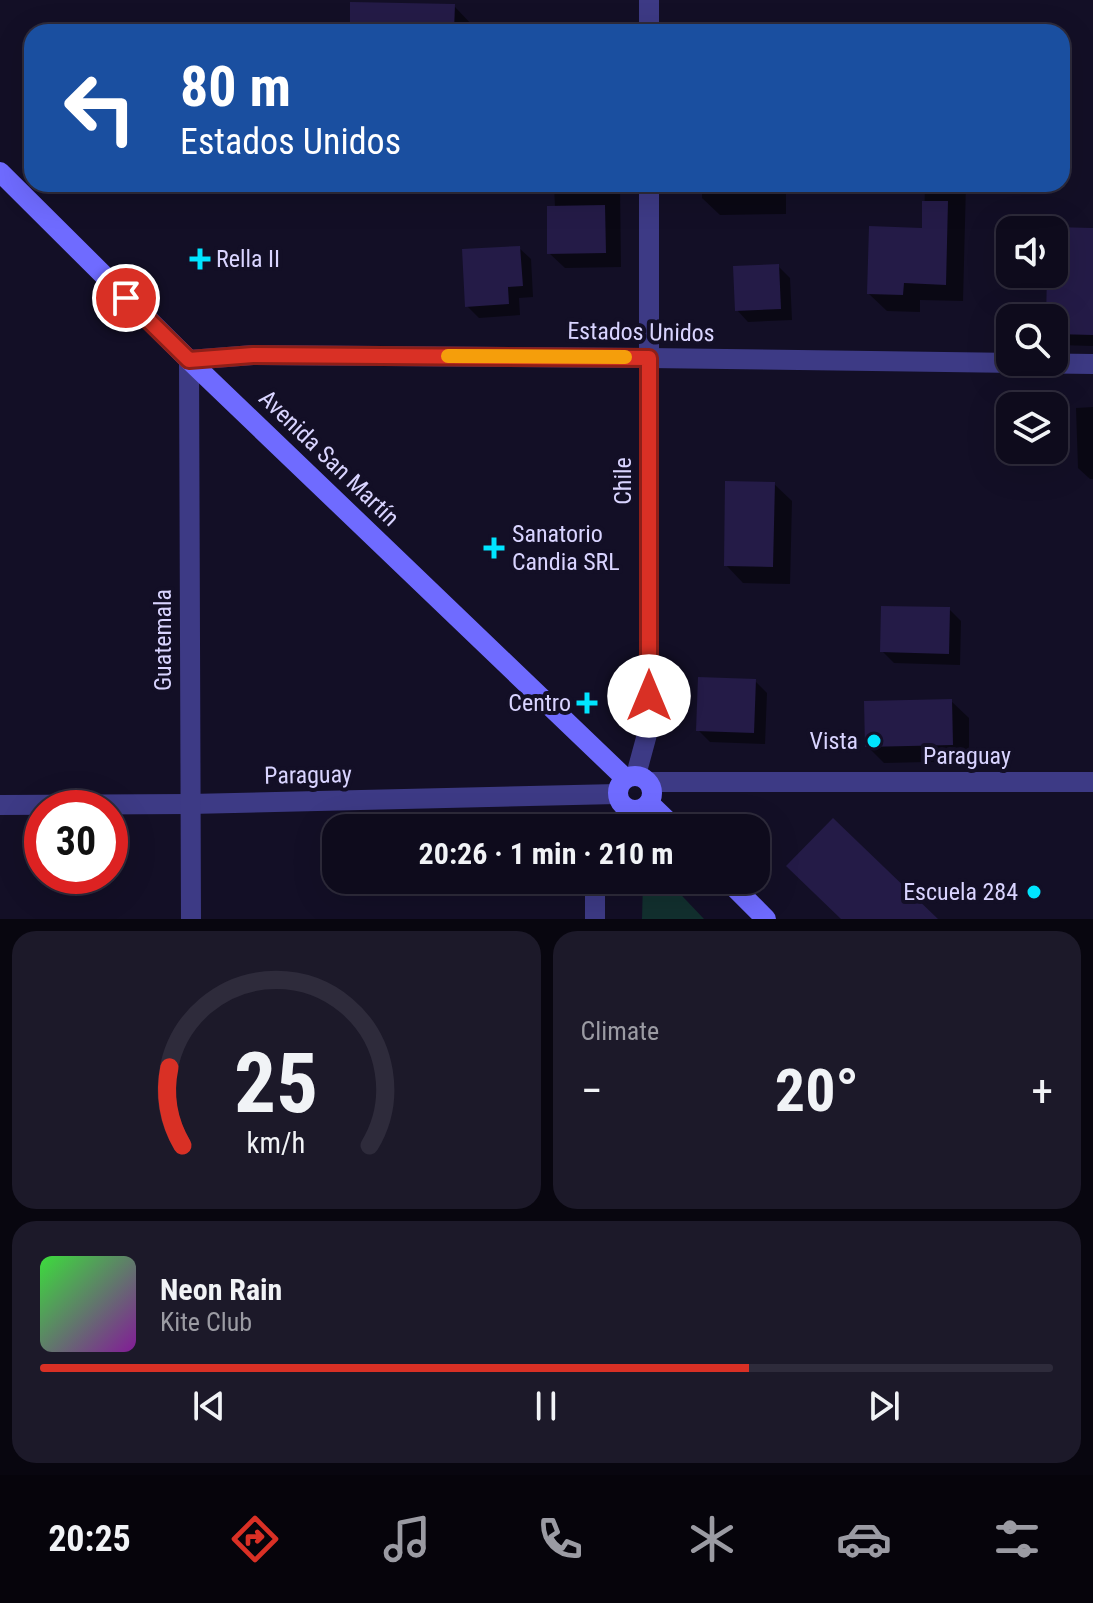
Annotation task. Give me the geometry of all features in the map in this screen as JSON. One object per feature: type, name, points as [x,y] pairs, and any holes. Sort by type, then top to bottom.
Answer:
[{"type":"main road","name":"Avenida San Martín","points":[[0,172],[189,360],[660,814]]},
{"type":"main road","points":[[741,894],[766,919]]},
{"type":"street","points":[[649,0],[649,24]]},
{"type":"street","name":"Chile","points":[[627,814],[649,727],[649,192]]},
{"type":"street","name":"Estados Unidos","points":[[189,360],[253,355],[1093,364]]},
{"type":"street","name":"Guatemala","points":[[189,360],[191,919]]},
{"type":"street","name":"Paraguay","points":[[0,805],[190,804],[635,790],[1093,782]]},
{"type":"street","points":[[595,894],[595,919]]},
{"type":"green space","points":[[643,894],[680,894],[704,919],[642,919]]},
{"type":"building","points":[[350,2],[455,4],[454,24],[350,24]]},
{"type":"building","points":[[922,201],[948,201],[946,285],[904,283],[903,295],[867,294],[869,226],[922,228]]},
{"type":"building","points":[[605,205],[606,253],[547,254],[547,206]]},
{"type":"building","points":[[1068,227],[1093,228],[1093,335],[1068,334],[1068,304],[1046,304],[1047,288],[1068,288]]},
{"type":"building","points":[[520,246],[523,286],[508,287],[509,304],[465,307],[462,249]]},
{"type":"building","points":[[779,264],[781,309],[735,311],[733,266]]},
{"type":"building","points":[[725,481],[775,482],[773,567],[724,566]]},
{"type":"building","points":[[881,606],[950,607],[949,654],[880,652]]},
{"type":"building","points":[[698,677],[756,679],[754,733],[696,731]]},
{"type":"building","points":[[952,699],[953,745],[865,747],[864,701]]},
{"type":"building","points":[[833,818],[938,919],[841,919],[786,866]]},
{"type":"slow traffic","points":[[448,356],[625,357]]},
{"type":"place","name":"Rella II","points":[[200,259]]},
{"type":"place","name":"Sanatorio Candia SRL","points":[[494,548]]},
{"type":"place","name":"Centro","points":[[587,703]]},
{"type":"place","name":"Vista","points":[[874,741]]},
{"type":"place","name":"Escuela 284","points":[[1034,892]]},
{"type":"route","points":[[126,298],[189,360],[253,355],[649,358],[649,696]]}]
